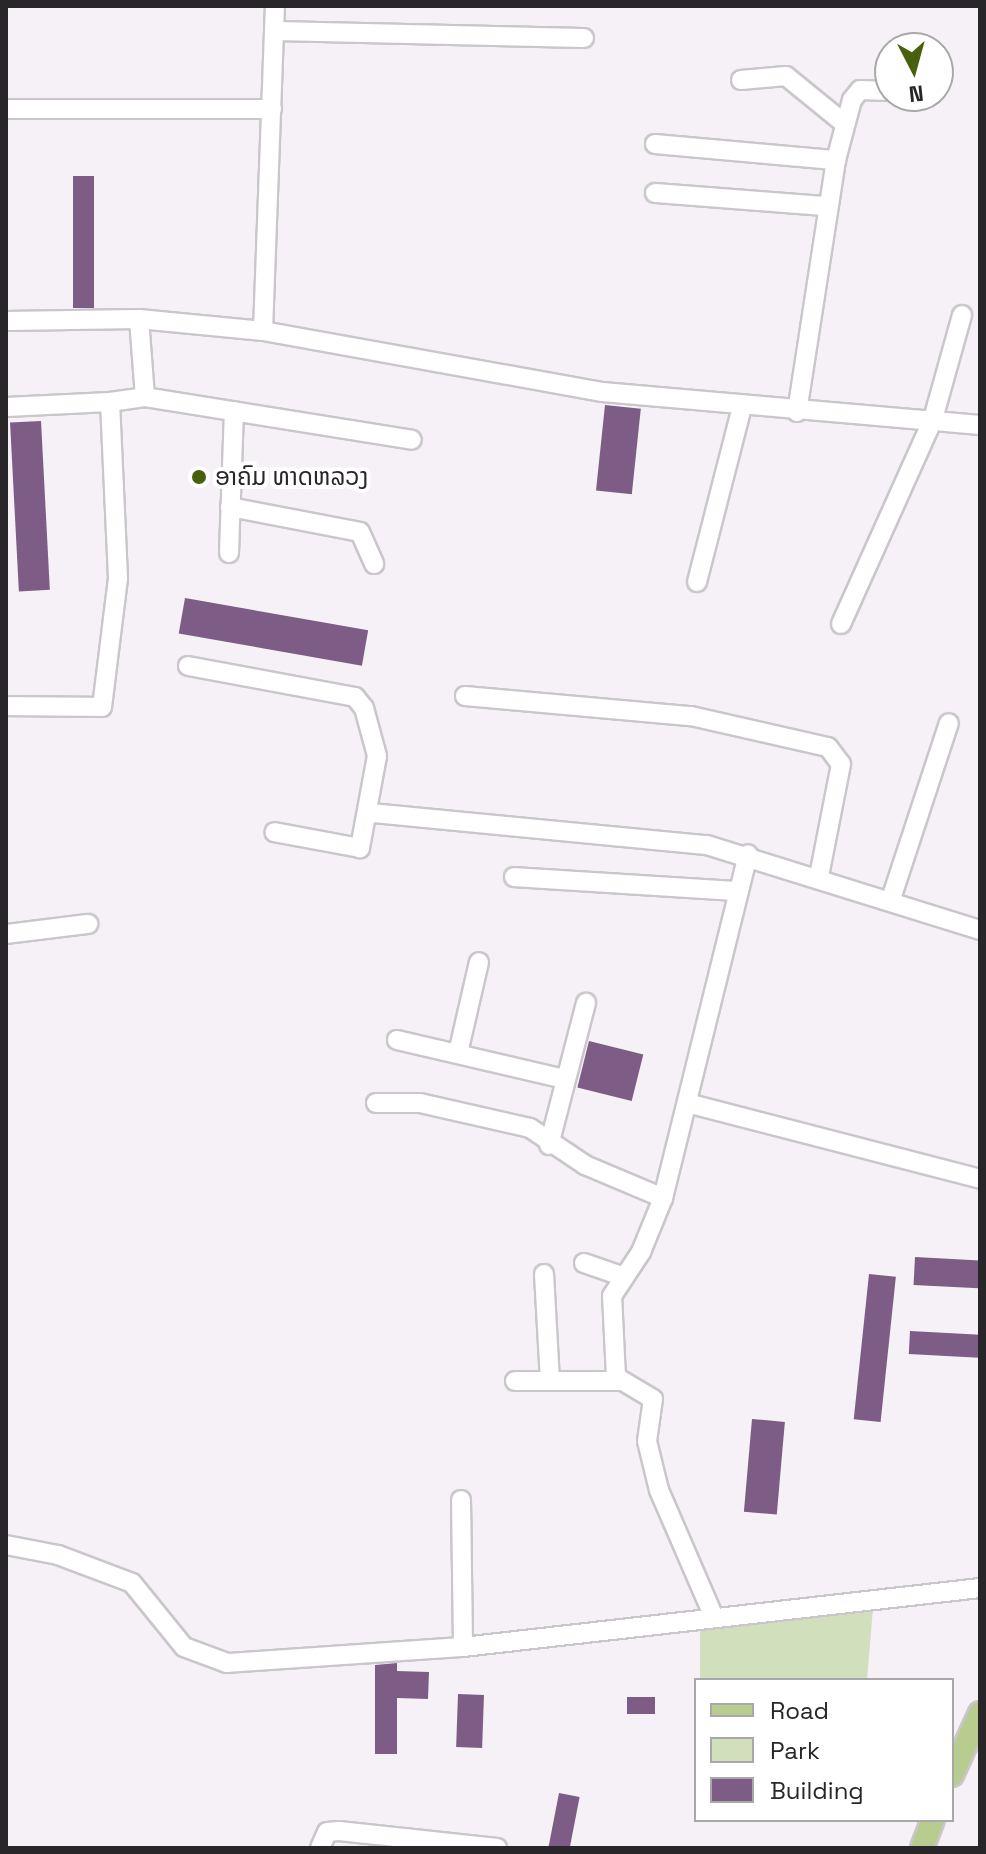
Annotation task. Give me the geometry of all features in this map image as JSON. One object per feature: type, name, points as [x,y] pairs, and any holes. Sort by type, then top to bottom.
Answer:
[{"type":"main road","points":[[954,1771],[980,1713]]},
{"type":"main road","points":[[922,1848],[932,1822]]},
{"type":"street","points":[[263,331],[275,6]]},
{"type":"street","points":[[274,31],[584,38]]},
{"type":"street","points":[[741,80],[786,76],[845,124]]},
{"type":"street","points":[[797,412],[825,206],[836,160],[845,124],[860,90],[874,90]]},
{"type":"street","points":[[6,109],[272,109]]},
{"type":"street","points":[[655,144],[836,160]]},
{"type":"street","points":[[655,193],[825,206]]},
{"type":"street","points":[[841,624],[933,419],[962,315]]},
{"type":"street","points":[[139,319],[145,397]]},
{"type":"street","points":[[6,321],[139,319],[263,331],[554,386],[742,407],[933,419],[980,425]]},
{"type":"street","points":[[6,407],[110,402],[145,397],[412,440]]},
{"type":"street","points":[[6,706],[102,707],[118,578],[110,402]]},
{"type":"street","points":[[697,582],[742,407]]},
{"type":"street","points":[[229,553],[234,411]]},
{"type":"street","points":[[230,507],[360,532],[374,564]]},
{"type":"street","points":[[188,666],[355,697],[377,756],[372,813],[360,848],[274,832]]},
{"type":"street","points":[[465,696],[691,716],[828,747],[841,764],[819,876]]},
{"type":"street","points":[[891,899],[949,723]]},
{"type":"street","points":[[372,813],[748,854],[980,930]]},
{"type":"street","points":[[620,1381],[612,1296],[621,1276],[641,1252],[663,1198],[748,854]]},
{"type":"street","points":[[514,877],[739,891]]},
{"type":"street","points":[[6,934],[88,924]]},
{"type":"street","points":[[458,1053],[479,962]]},
{"type":"street","points":[[549,1145],[586,1003]]},
{"type":"street","points":[[397,1040],[565,1079]]},
{"type":"street","points":[[376,1103],[420,1103],[530,1128],[549,1145],[663,1198]]},
{"type":"street","points":[[687,1103],[980,1179]]},
{"type":"street","points":[[584,1263],[621,1276]]},
{"type":"street","points":[[544,1274],[550,1380]]},
{"type":"street","points":[[515,1381],[620,1381],[653,1399],[647,1441],[657,1481],[713,1615]]},
{"type":"street","points":[[461,1500],[463,1647]]},
{"type":"street","points":[[6,1545],[58,1555],[132,1583],[184,1647],[227,1663],[463,1647],[713,1615],[980,1588]]},
{"type":"street","points":[[320,1848],[327,1832],[339,1831],[497,1848]]},
{"type":"green space","points":[[873,1608],[867,1678],[700,1678],[700,1628]]},
{"type":"building","points":[[73,176],[94,176],[94,308],[73,308]]},
{"type":"building","points":[[605,405],[641,409],[632,494],[596,491]]},
{"type":"building","points":[[41,421],[50,590],[19,591],[10,423]]},
{"type":"building","points":[[185,598],[368,630],[362,666],[179,633]]},
{"type":"building","points":[[589,1041],[643,1055],[632,1101],[577,1088]]},
{"type":"building","points":[[915,1257],[980,1260],[978,1288],[914,1285]]},
{"type":"building","points":[[869,1274],[896,1277],[881,1422],[854,1419]]},
{"type":"building","points":[[910,1331],[980,1335],[979,1358],[909,1354]]},
{"type":"building","points":[[752,1419],[785,1422],[777,1515],[744,1512]]},
{"type":"building","points":[[397,1663],[397,1671],[429,1672],[428,1699],[397,1698],[397,1754],[375,1754],[375,1665]]},
{"type":"building","points":[[458,1694],[484,1695],[482,1748],[456,1747]]},
{"type":"building","points":[[627,1697],[655,1697],[655,1714],[627,1714]]},
{"type":"building","points":[[559,1793],[580,1797],[570,1848],[548,1848]]},
{"type":"place","name":"ອາຄົມ ທາດຫລວງ","points":[[199,477]]}]
